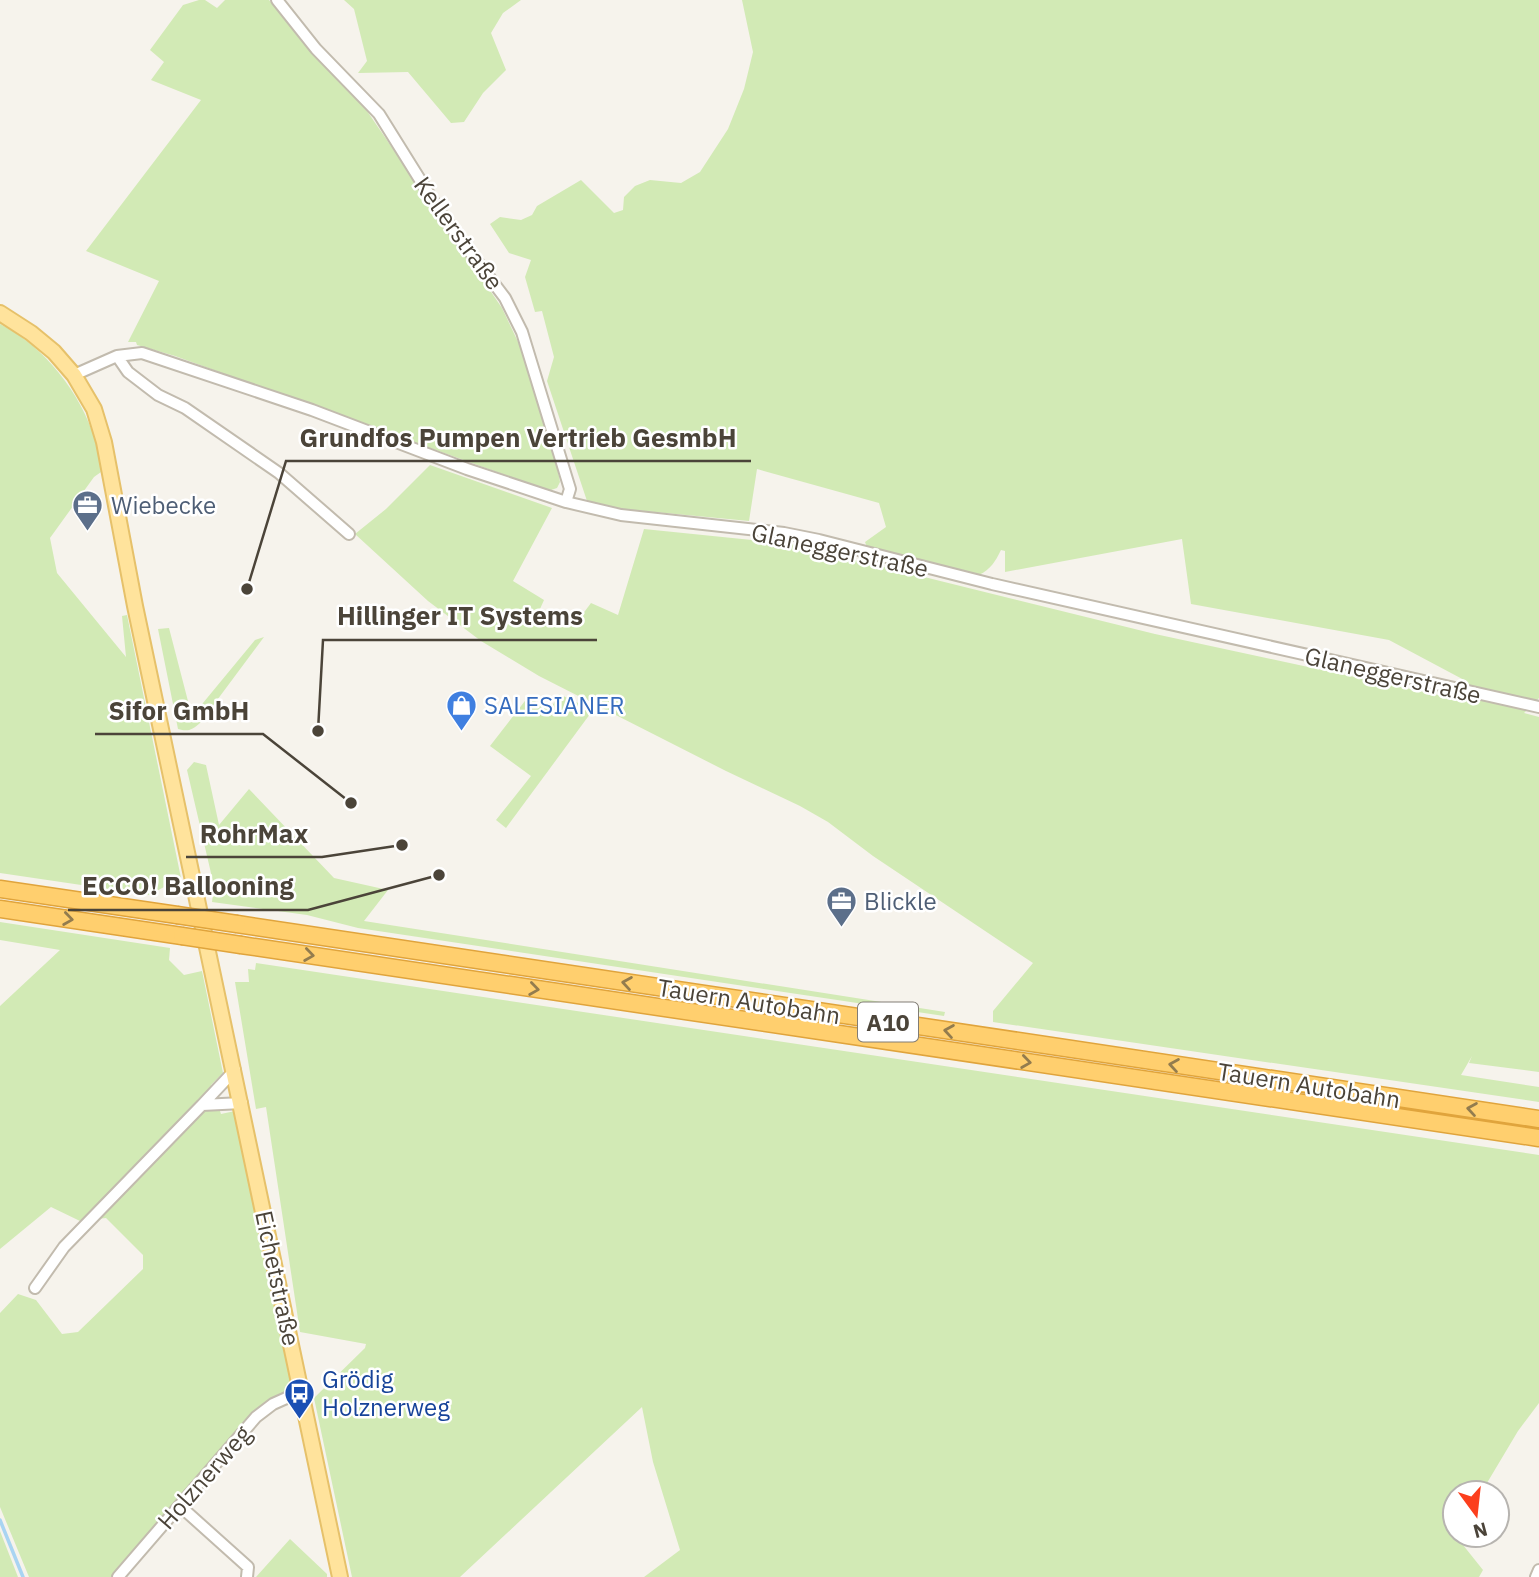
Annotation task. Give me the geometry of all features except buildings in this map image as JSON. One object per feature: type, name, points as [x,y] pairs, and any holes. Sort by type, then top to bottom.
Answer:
[{"type":"highway","name":"Tauern Autobahn","points":[[0,889],[1539,1119]]},
{"type":"highway","name":"Tauern Autobahn","points":[[0,909],[1539,1138]]},
{"type":"main road","name":"Eichetstraße","points":[[0,313],[32,333],[54,352],[74,375],[94,409],[104,442],[138,618],[340,1577]]},
{"type":"street","name":"Kellerstraße","points":[[277,0],[316,49],[379,114],[442,215],[505,298],[522,332],[570,489],[566,502]]},
{"type":"street","name":"Glaneggerstraße","points":[[74,375],[117,356],[134,353],[156,356],[312,410],[467,469],[566,502],[621,515],[796,536],[992,584],[1539,707]]},
{"type":"street","points":[[117,356],[128,372],[158,395],[185,408],[279,473],[349,534]]},
{"type":"street","points":[[35,1288],[64,1247],[234,1070]]},
{"type":"street","points":[[202,1105],[242,1103]]},
{"type":"street","name":"Holznerweg","points":[[118,1577],[256,1417],[273,1404],[302,1391]]},
{"type":"street","points":[[180,1506],[248,1567],[247,1577]]},
{"type":"street","points":[[1536,1577],[1539,1570]]},
{"type":"green space","points":[[205,0],[217,8],[225,0],[269,0],[367,111],[502,308],[520,346],[556,460],[560,482],[557,488],[551,490],[536,486],[175,356],[137,345],[136,342],[128,342],[159,281],[86,251],[201,100],[151,80],[164,62],[150,50],[183,5]]},
{"type":"green space","points":[[344,0],[521,0],[503,13],[491,33],[506,70],[483,93],[464,122],[451,123],[408,72],[358,73],[367,61],[354,9]]},
{"type":"green space","points":[[742,0],[1539,0],[1539,698],[1524,713],[1539,717],[1539,1072],[1469,1063],[1472,1056],[1461,1075],[1539,1087],[1539,1102],[993,1022],[993,1011],[1033,963],[873,856],[828,822],[539,676],[481,641],[428,601],[355,534],[386,509],[430,465],[552,508],[513,581],[544,600],[540,609],[573,627],[591,603],[618,615],[644,529],[791,544],[1155,634],[1438,695],[1466,681],[1389,640],[1191,604],[1182,539],[1005,572],[1005,551],[1001,550],[992,565],[979,575],[867,547],[865,542],[886,527],[879,503],[757,469],[749,521],[623,509],[587,501],[547,381],[554,357],[542,311],[535,312],[525,277],[531,260],[509,253],[490,224],[500,217],[521,220],[532,215],[537,206],[581,180],[614,213],[623,210],[624,197],[635,186],[650,180],[681,183],[700,172],[728,129],[744,89],[753,52]]},
{"type":"green space","points":[[0,324],[31,345],[59,373],[89,422],[96,444],[101,472],[94,477],[50,538],[57,573],[126,657],[122,616],[127,615],[181,878],[149,895],[0,873]]},
{"type":"green space","points":[[169,628],[189,705],[198,709],[255,640],[264,637],[200,723],[192,729],[178,729],[158,629]]},
{"type":"green space","points":[[559,694],[593,710],[506,828],[496,820],[531,776],[490,746],[528,697],[550,710]]},
{"type":"green space","points":[[194,762],[206,765],[219,825],[249,789],[334,878],[388,890],[364,921],[945,1012],[944,1016],[358,928],[307,915],[212,902],[214,886],[187,770]]},
{"type":"green space","points":[[0,922],[170,948],[169,960],[184,975],[202,971],[223,1073],[211,1085],[221,1114],[235,1111],[284,1336],[292,1383],[283,1394],[261,1408],[112,1577],[29,1577],[0,1507],[0,1313],[18,1294],[36,1300],[62,1334],[78,1332],[143,1269],[143,1255],[106,1218],[80,1221],[51,1207],[0,1249],[0,1006],[60,950],[0,940]]},
{"type":"green space","points":[[256,963],[1539,1155],[1539,1403],[1518,1431],[1489,1479],[1441,1479],[1441,1549],[1466,1549],[1483,1570],[1479,1577],[644,1577],[680,1550],[653,1462],[642,1407],[460,1577],[352,1577],[314,1398],[366,1344],[300,1332],[266,1107],[256,1109],[235,982],[249,982],[248,969],[255,970]]},
{"type":"green space","points":[[0,1531],[18,1577],[0,1577]]},
{"type":"green space","points":[[290,1539],[327,1574],[327,1577],[256,1577]]},
{"type":"waterway","points":[[0,1520],[23,1577]]},
{"type":"place","name":"Wiebecke","points":[[88,532]]},
{"type":"place","name":"Grundfos Pumpen Vertrieb GesmbH","points":[[247,589]]},
{"type":"place","name":"Hillinger IT Systems","points":[[318,731]]},
{"type":"place","name":"SALESIANER","points":[[461,732]]},
{"type":"place","name":"Sifor GmbH","points":[[351,803]]},
{"type":"place","name":"RohrMax","points":[[402,845]]},
{"type":"place","name":"ECCO! Ballooning","points":[[439,875]]},
{"type":"place","name":"Blickle","points":[[841,928]]},
{"type":"place","name":"Grödig Holznerweg","points":[[299,1420]]}]
